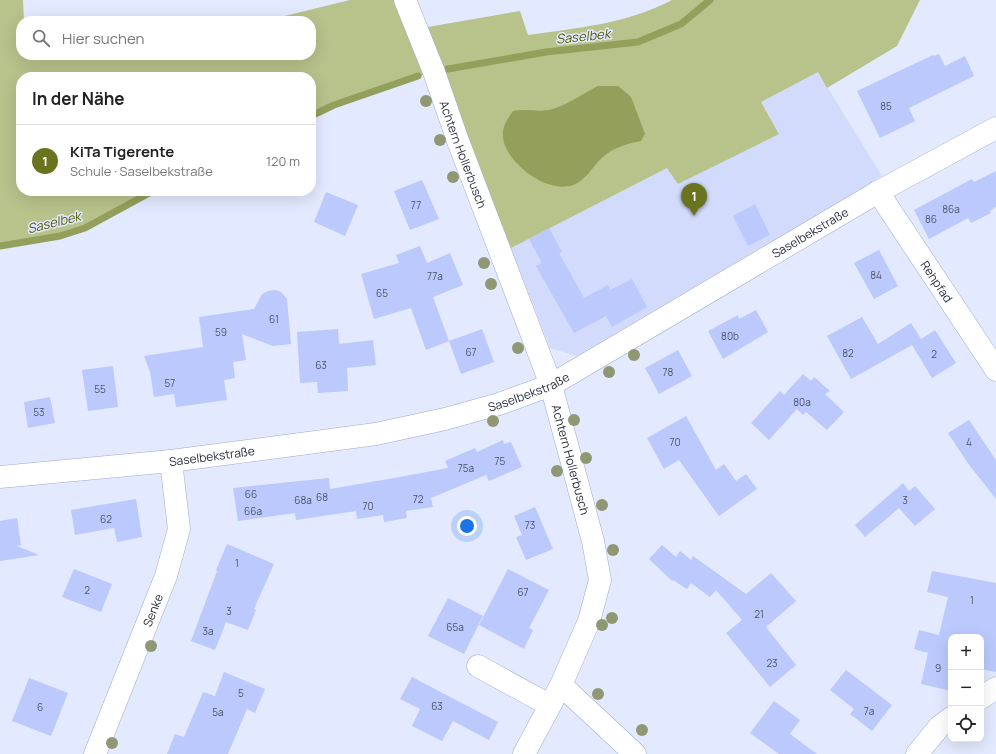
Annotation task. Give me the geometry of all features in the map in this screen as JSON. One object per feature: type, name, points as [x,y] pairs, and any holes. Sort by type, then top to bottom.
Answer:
[{"type":"street","name":"Achtern Hollerbusch","points":[[405,0],[434,72],[458,141],[551,385],[593,541],[600,580],[589,621],[561,685],[524,754]]},
{"type":"street","name":"Saselbekstraße","points":[[0,477],[171,461],[376,434],[445,419],[499,404],[551,385],[878,192],[996,128]]},
{"type":"street","name":"Rehpfad","points":[[878,192],[996,370]]},
{"type":"street","name":"Senke","points":[[96,754],[166,576],[179,529],[171,461]]},
{"type":"street","points":[[478,666],[550,705]]},
{"type":"street","points":[[561,685],[635,754]]},
{"type":"street","points":[[984,696],[996,688]]},
{"type":"street","points":[[917,754],[939,727],[948,720]]},
{"type":"shaded area","points":[[0,0],[23,0],[24,16],[16,16],[16,60],[316,60],[316,16],[284,16],[350,0],[400,0],[412,34],[428,27],[520,11],[528,35],[620,20],[637,15],[672,0],[920,0],[897,46],[827,88],[818,72],[761,102],[779,134],[678,184],[667,168],[511,248],[441,71],[407,79],[374,90],[316,114],[316,72],[16,72],[16,196],[144,196],[85,228],[60,236],[0,246]]},
{"type":"shaded area","points":[[818,72],[882,176],[577,356],[550,348],[511,248],[667,168],[779,133],[761,102]]},
{"type":"shaded area","points":[[598,86],[618,86],[631,97],[645,134],[641,141],[621,146],[608,153],[600,159],[582,180],[573,185],[564,187],[544,183],[535,178],[526,172],[512,158],[503,139],[503,130],[513,111],[543,111],[553,109]]},
{"type":"building","points":[[939,54],[945,66],[965,56],[974,76],[909,108],[915,121],[880,138],[857,91],[933,55]]},
{"type":"building","points":[[996,171],[996,207],[990,211],[991,213],[971,223],[968,218],[929,239],[914,210],[972,179],[974,182]]},
{"type":"building","points":[[422,180],[439,219],[410,230],[394,191]]},
{"type":"building","points":[[326,192],[358,205],[345,236],[314,222]]},
{"type":"building","points":[[755,204],[770,235],[748,246],[733,216]]},
{"type":"building","points":[[549,228],[562,252],[559,253],[584,298],[608,285],[610,290],[632,279],[647,307],[612,327],[606,316],[574,333],[536,266],[542,263],[529,239]]},
{"type":"building","points":[[420,246],[427,263],[450,253],[463,285],[433,297],[449,341],[426,350],[411,308],[374,319],[361,274],[399,263],[396,255]]},
{"type":"building","points":[[879,250],[898,286],[874,299],[854,263]]},
{"type":"building","points":[[275,290],[281,292],[287,299],[291,344],[273,346],[242,334],[246,360],[233,362],[235,378],[224,380],[227,400],[176,407],[174,394],[154,397],[150,372],[144,356],[203,347],[199,317],[254,309],[262,294]]},
{"type":"building","points":[[756,310],[768,332],[723,359],[708,331],[738,315],[739,319]]},
{"type":"building","points":[[862,317],[878,344],[911,323],[921,339],[935,330],[956,363],[932,378],[912,345],[851,379],[827,336]]},
{"type":"building","points":[[338,329],[339,344],[373,340],[376,365],[347,368],[348,391],[318,393],[317,382],[300,383],[297,332]]},
{"type":"building","points":[[482,329],[494,362],[461,374],[449,341]]},
{"type":"building","points":[[678,350],[692,376],[659,394],[645,368]]},
{"type":"building","points":[[113,366],[118,407],[88,411],[82,370]]},
{"type":"building","points":[[803,374],[811,381],[814,377],[830,391],[825,394],[844,412],[827,430],[806,412],[803,415],[797,409],[769,440],[751,423],[780,391],[784,395]]},
{"type":"building","points":[[50,397],[55,423],[28,428],[24,402]]},
{"type":"building","points":[[686,416],[716,470],[724,464],[736,481],[746,474],[757,489],[719,516],[679,460],[664,469],[647,438]]},
{"type":"building","points":[[969,420],[996,460],[996,499],[967,462],[948,433]]},
{"type":"building","points":[[503,440],[504,444],[511,442],[522,467],[489,481],[486,475],[431,498],[433,507],[406,511],[407,518],[384,522],[383,515],[357,519],[356,511],[296,520],[295,513],[238,521],[233,488],[329,478],[330,489],[394,478],[448,468],[445,461],[475,448],[477,452]]},
{"type":"building","points":[[903,483],[909,491],[915,486],[935,509],[915,526],[899,508],[865,537],[855,525]]},
{"type":"building","points":[[136,499],[142,537],[117,542],[114,528],[75,535],[71,510]]},
{"type":"building","points":[[535,507],[553,549],[526,560],[516,537],[522,535],[514,516]]},
{"type":"building","points":[[17,518],[21,545],[17,546],[39,555],[0,561],[0,521]]},
{"type":"building","points":[[227,544],[274,564],[254,609],[256,610],[248,630],[226,622],[215,650],[191,641],[217,571],[216,570]]},
{"type":"building","points":[[662,545],[676,557],[680,551],[691,560],[693,556],[746,594],[771,573],[796,601],[766,627],[796,665],[770,687],[726,633],[742,620],[716,590],[710,597],[691,583],[687,589],[673,580],[672,581],[649,559]]},
{"type":"building","points":[[74,569],[112,584],[101,612],[62,597]]},
{"type":"building","points":[[508,569],[549,590],[529,628],[533,630],[524,649],[479,625]]},
{"type":"building","points":[[932,571],[996,583],[996,672],[984,670],[984,634],[948,634],[948,690],[921,684],[928,653],[914,649],[919,630],[939,635],[948,597],[927,592]]},
{"type":"building","points":[[448,598],[483,616],[464,654],[428,636]]},
{"type":"building","points":[[846,670],[892,705],[872,731],[850,714],[854,709],[830,690]]},
{"type":"building","points":[[224,672],[265,689],[255,713],[247,709],[228,754],[167,754],[175,734],[184,737],[203,692],[215,696]]},
{"type":"building","points":[[412,677],[498,722],[489,740],[453,721],[442,741],[412,726],[420,709],[400,699]]},
{"type":"building","points":[[29,678],[68,693],[51,736],[12,721]]},
{"type":"building","points":[[774,701],[800,720],[790,734],[817,754],[779,754],[750,733]]},
{"type":"waterway","name":"Saselbek","points":[[448,69],[546,52],[638,42],[681,24],[710,0]]},
{"type":"waterway","name":"Saselbek","points":[[316,114],[334,105],[418,76]]},
{"type":"waterway","name":"Saselbek","points":[[0,246],[60,236],[85,228],[144,196]]},
{"type":"place","name":"KiTa Tigerente","points":[[694,216]]}]
